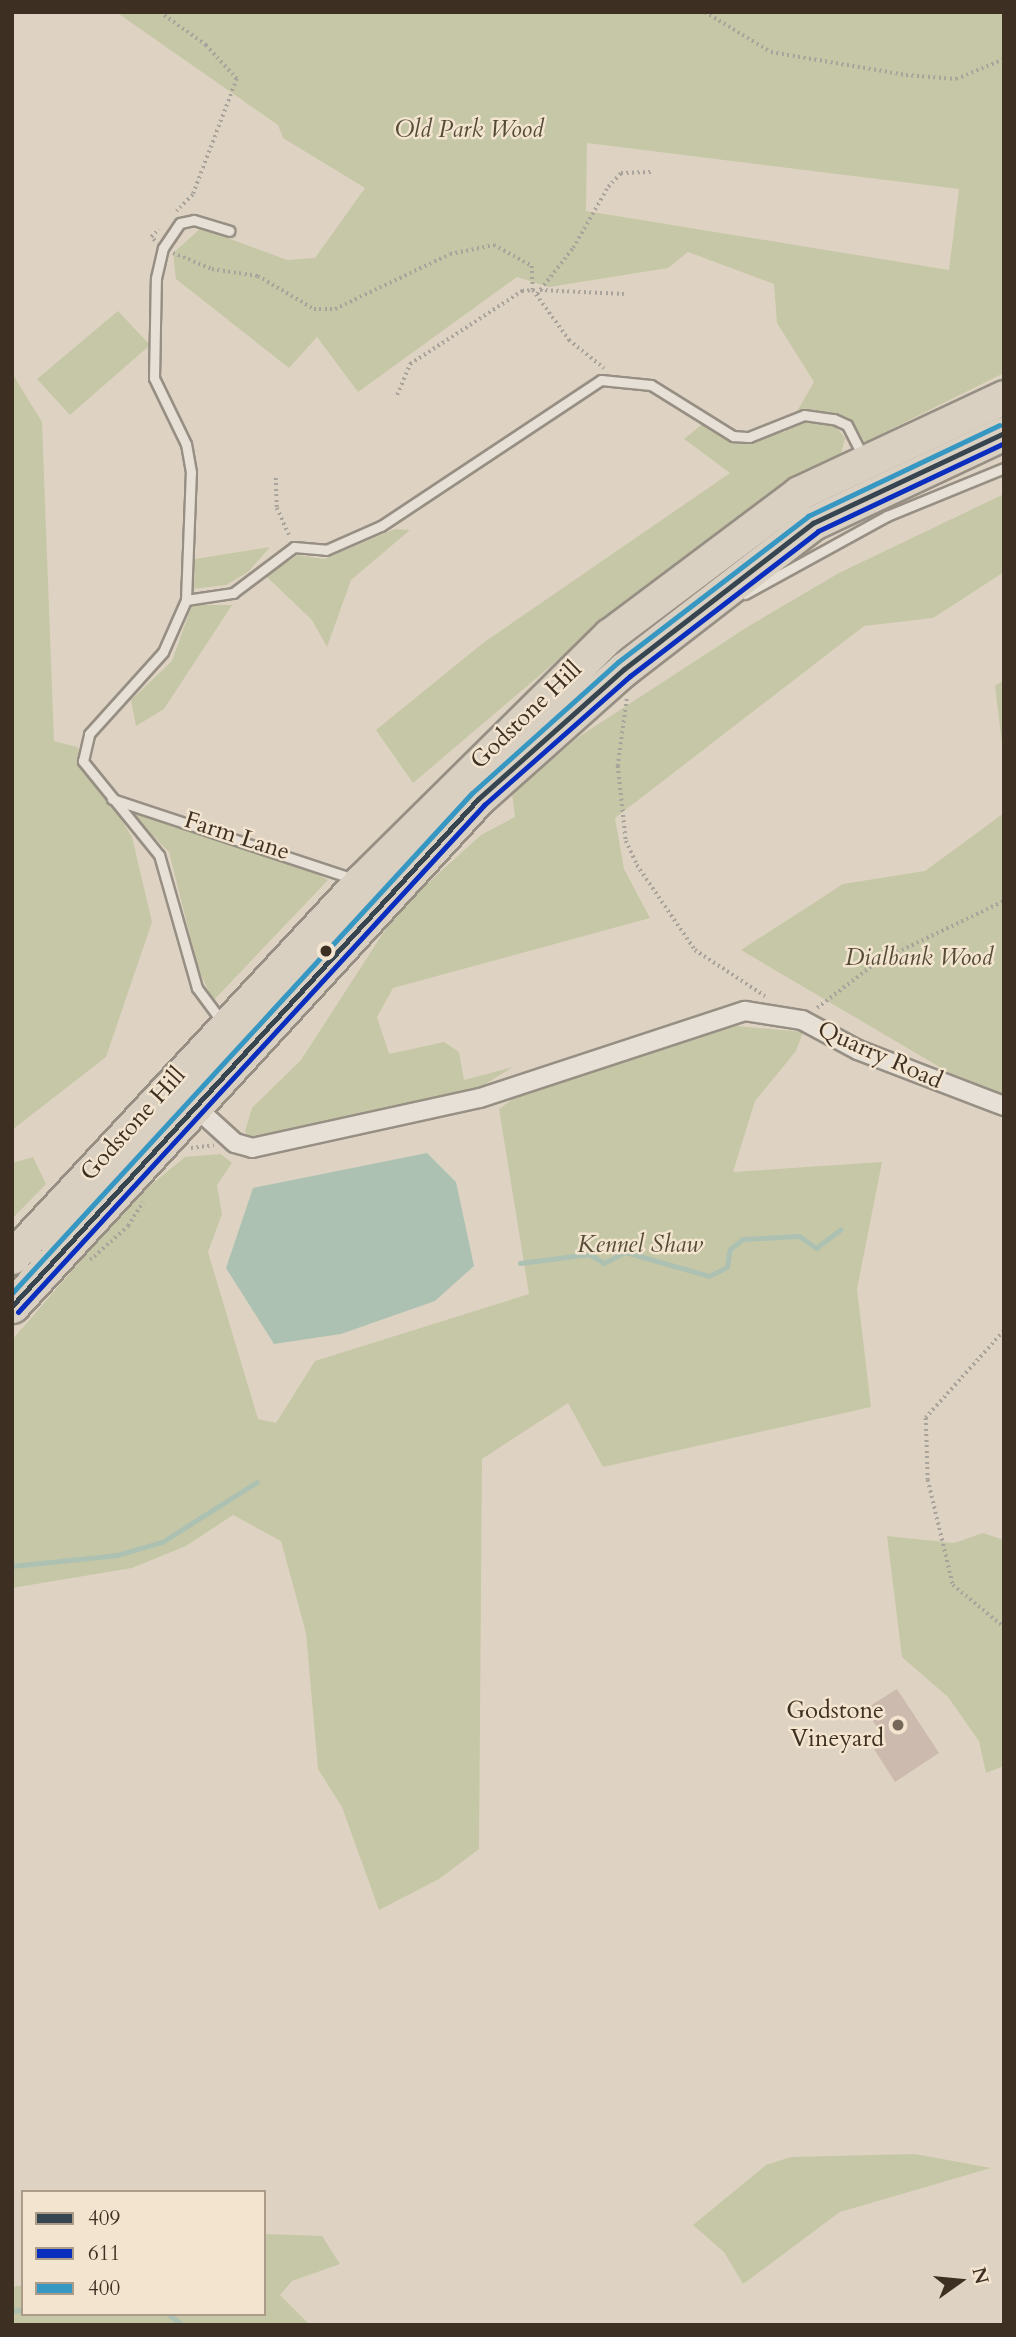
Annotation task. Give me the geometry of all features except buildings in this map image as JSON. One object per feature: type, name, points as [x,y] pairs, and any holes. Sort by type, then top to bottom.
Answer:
[{"type":"highway","name":"Godstone Hill","points":[[12,1257],[224,1024],[361,881],[610,635],[799,493],[1004,397]]},
{"type":"highway","name":"Godstone Hill","points":[[12,1306],[478,799],[624,669],[813,523],[1004,433]]},
{"type":"street","name":"Quarry Road","points":[[164,1089],[196,1107],[235,1143],[251,1148],[480,1098],[745,1012],[802,1020],[858,1050],[1004,1106]]},
{"type":"lane","points":[[224,1024],[197,988],[159,855],[111,799],[83,761],[84,746],[163,652],[186,600],[191,472],[186,444],[154,378],[156,278],[163,248],[180,223],[194,220],[229,231]]},
{"type":"lane","points":[[186,600],[233,593],[294,547],[326,550],[381,526],[601,380],[650,385],[733,436],[749,437],[804,415],[834,419],[847,425],[865,461]]},
{"type":"lane","points":[[689,617],[725,605],[887,516],[1004,468]]},
{"type":"lane","name":"Farm Lane","points":[[111,799],[361,881]]},
{"type":"path","points":[[160,12],[206,45],[237,79],[193,195],[151,237],[163,248],[212,268],[258,276],[314,309],[335,309],[450,254],[494,245],[532,266],[537,291],[569,340],[620,380]]},
{"type":"path","points":[[705,12],[771,52],[906,75],[956,79],[1004,58]]},
{"type":"path","points":[[537,291],[573,248],[608,187],[621,173],[652,172]]},
{"type":"path","points":[[397,395],[410,364],[522,290],[624,294]]},
{"type":"path","points":[[276,478],[277,508],[294,547]]},
{"type":"path","points":[[624,669],[627,700],[618,766],[626,841],[655,895],[695,950],[771,998]]},
{"type":"path","points":[[802,1020],[877,962],[1004,901]]},
{"type":"path","points":[[1004,1331],[926,1418],[928,1480],[953,1585],[1004,1627]]},
{"type":"green space","name":"Old Park Wood","points":[[116,12],[1004,12],[1004,373],[865,442],[850,419],[835,426],[845,438],[839,463],[586,636],[413,783],[376,730],[483,643],[730,473],[684,439],[706,421],[749,437],[785,432],[814,382],[777,323],[774,284],[688,252],[668,268],[549,287],[517,277],[358,392],[317,337],[289,368],[176,279],[173,253],[201,228],[287,260],[315,258],[365,188],[283,138],[278,125]],"holes":[[[587,143],[959,189],[949,270],[586,211]]]},
{"type":"green space","points":[[118,311],[150,345],[70,415],[37,379]]},
{"type":"green space","points":[[12,373],[42,422],[54,741],[77,747],[132,837],[152,922],[106,1057],[12,1130]]},
{"type":"green space","points":[[1004,494],[1004,572],[933,618],[864,626],[615,818],[624,869],[650,918],[393,988],[377,1017],[389,1054],[444,1042],[459,1052],[464,1080],[513,1067],[476,1090],[251,1143],[245,1131],[252,1108],[301,1060],[398,910],[481,835],[515,817],[512,793],[580,736],[749,626],[839,573]]},
{"type":"green space","points":[[395,529],[410,530],[351,580],[327,647],[312,620],[266,576],[298,555],[324,559]]},
{"type":"green space","points":[[270,547],[248,572],[226,585],[192,589],[195,559]]},
{"type":"green space","points":[[192,605],[232,605],[164,709],[136,726],[131,700],[172,661]]},
{"type":"green space","points":[[1004,680],[1004,760],[995,686]]},
{"type":"green space","points":[[127,810],[315,873],[328,880],[213,1001],[198,968],[169,852]]},
{"type":"green space","name":"Dialbank Wood","points":[[1004,813],[1004,1105],[741,950],[843,884],[925,871]]},
{"type":"green space","name":"Kennel Shaw","points":[[736,1026],[803,1032],[796,1051],[755,1101],[733,1172],[882,1162],[857,1289],[871,1407],[603,1467],[568,1403],[482,1459],[479,1849],[439,1879],[379,1910],[342,1807],[318,1769],[306,1633],[281,1541],[233,1515],[186,1546],[132,1568],[12,1588],[12,1340],[135,1198],[185,1157],[221,1154],[232,1163],[217,1185],[222,1214],[208,1252],[258,1419],[276,1423],[315,1361],[529,1294],[499,1109],[525,1090]]},
{"type":"green space","points":[[33,1157],[46,1184],[12,1219],[12,1163]]},
{"type":"green space","points":[[983,1533],[1004,1540],[1004,1766],[986,1773],[979,1741],[948,1697],[902,1657],[887,1536],[954,1543]]},
{"type":"green space","points":[[915,2154],[991,2168],[840,2212],[743,2284],[724,2252],[693,2225],[766,2165],[791,2157]]},
{"type":"green space","points":[[266,2234],[322,2236],[340,2264],[292,2281],[280,2295],[310,2325],[12,2325],[12,2287],[21,2285],[21,2316],[266,2316]]},
{"type":"shaded area","points":[[427,1153],[456,1182],[474,1266],[435,1301],[341,1334],[274,1344],[226,1268],[253,1188]]},
{"type":"waterway","points":[[520,1263],[589,1254],[604,1263],[625,1252],[709,1276],[727,1267],[730,1249],[743,1239],[799,1236],[816,1248],[841,1229]]},
{"type":"waterway","points":[[12,1566],[117,1555],[162,1542],[257,1482]]},
{"type":"waterway","points":[[12,2311],[21,2310]]},
{"type":"waterway","points":[[171,2316],[182,2325]]},
{"type":"transit line","name":"400","points":[[12,1293],[472,793],[618,662],[808,516],[1000,425]]},
{"type":"transit line","name":"409","points":[[12,1306],[478,799],[624,669],[813,523],[1004,433]]},
{"type":"transit line","name":"611","points":[[18,1312],[484,805],[630,676],[818,531],[1004,443]]},
{"type":"place","name":"Godstone Vineyard","points":[[898,1725]]}]
